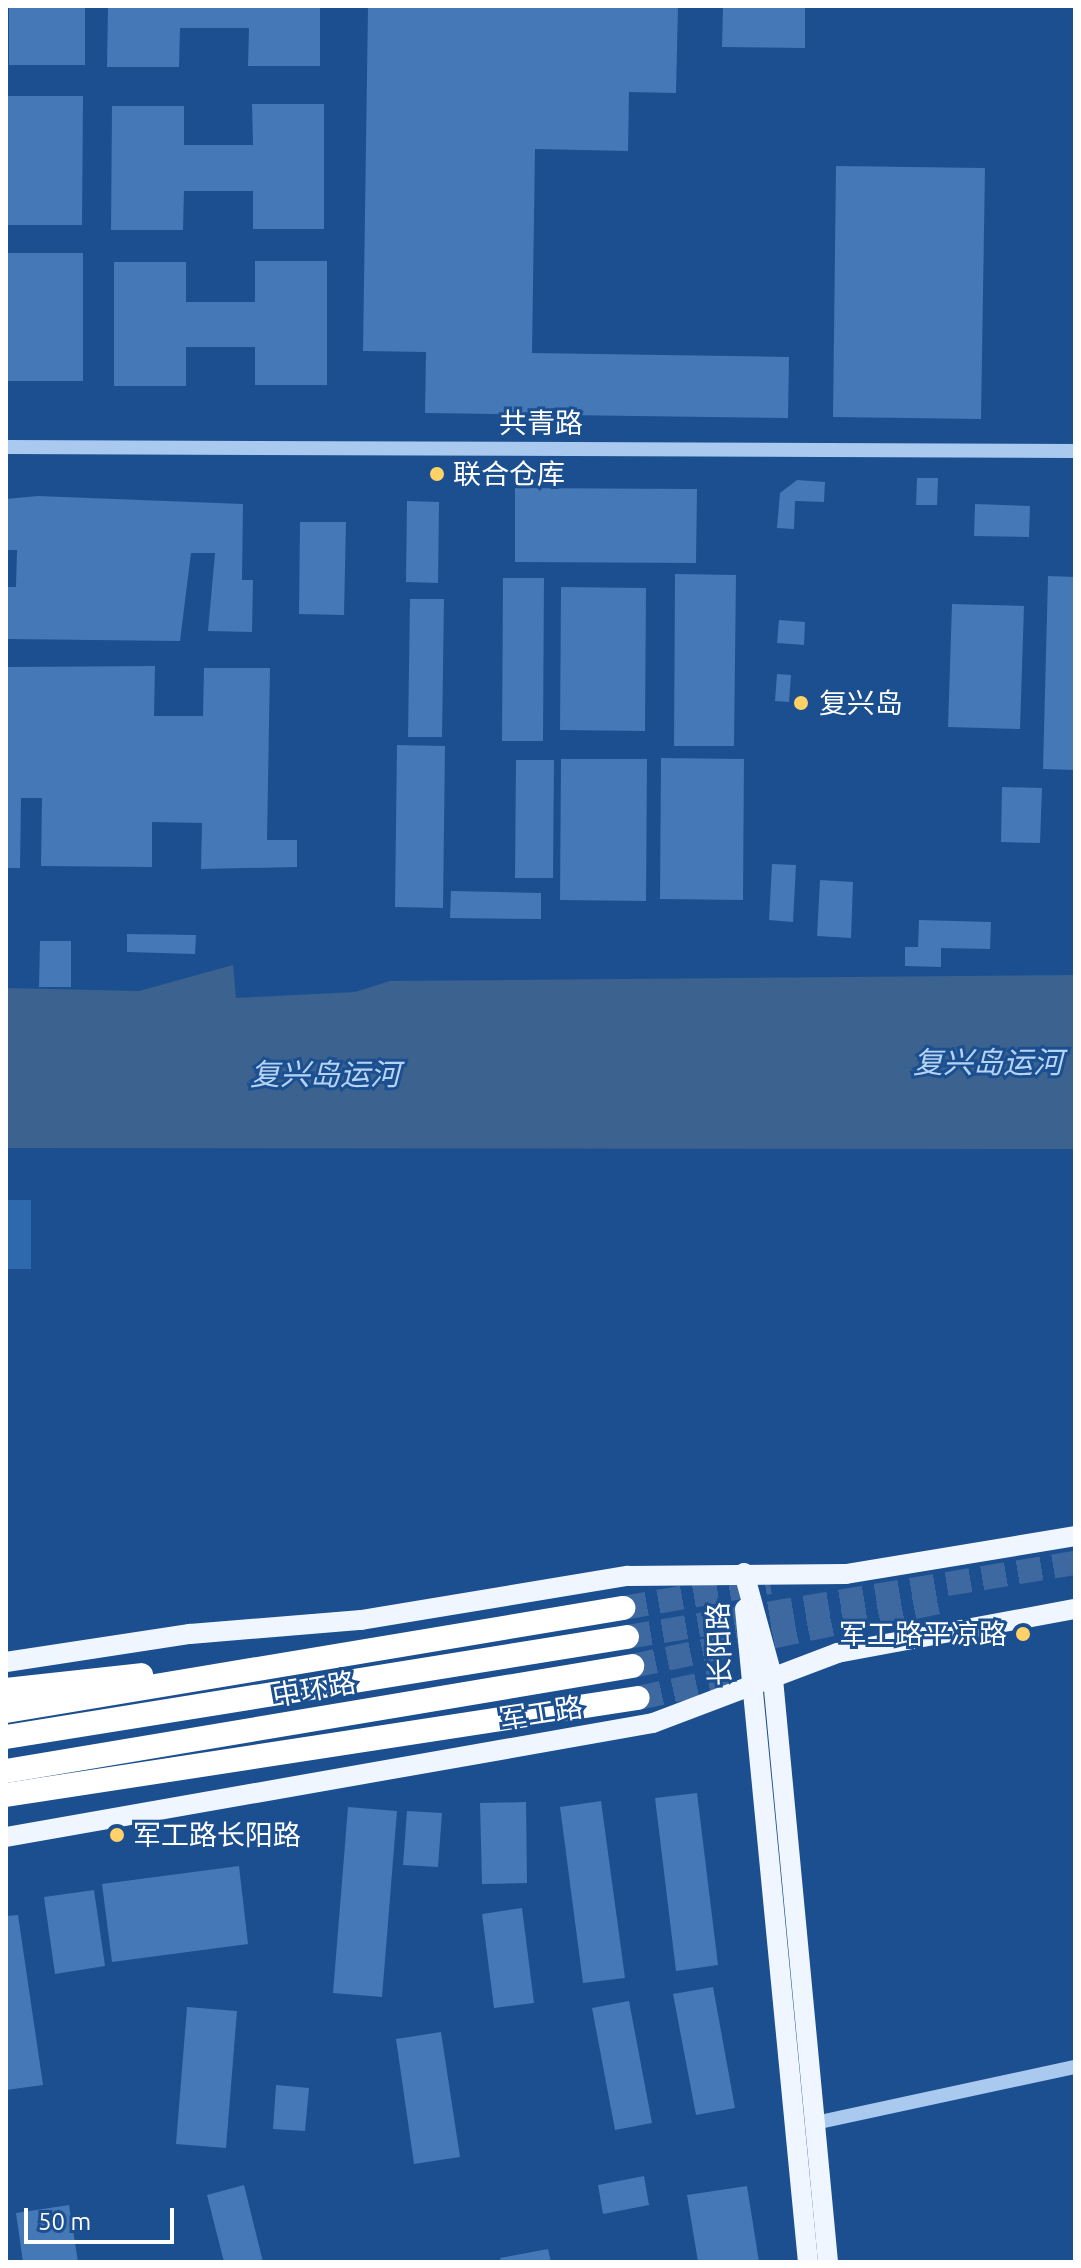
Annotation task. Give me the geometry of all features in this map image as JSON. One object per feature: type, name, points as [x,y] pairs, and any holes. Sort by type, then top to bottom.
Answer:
[{"type":"highway","points":[[6,1711],[623,1608]]},
{"type":"highway","name":"中环路","points":[[6,1737],[627,1637]]},
{"type":"highway","name":"中环路","points":[[6,1771],[632,1666]]},
{"type":"highway","points":[[6,1690],[255,1667]]},
{"type":"highway","points":[[6,1795],[638,1698]]},
{"type":"highway","points":[[6,1802],[107,1779]]},
{"type":"main road","points":[[6,1662],[190,1634],[361,1620],[628,1576],[846,1574],[1075,1536]]},
{"type":"main road","name":"长阳路","points":[[744,1573],[773,1679],[828,2262]]},
{"type":"main road","name":"长阳路","points":[[744,1573],[748,1689],[808,2262]]},
{"type":"main road","name":"军工路","points":[[6,1837],[653,1723],[862,1647],[1075,1609]]},
{"type":"street","name":"共青路","points":[[6,447],[1075,451]]},
{"type":"street","points":[[815,2123],[1075,2067]]},
{"type":"shaded area","points":[[6,1200],[31,1200],[31,1269],[6,1269]]},
{"type":"water","name":"复兴岛运河","points":[[233,965],[236,998],[355,992],[390,981],[1075,975],[1075,1149],[6,1148],[6,988],[139,991]]},
{"type":"building","points":[[9,6],[85,6],[85,65],[9,65]]},
{"type":"building","points":[[108,6],[320,6],[320,66],[248,66],[249,28],[180,28],[179,67],[107,67]]},
{"type":"building","points":[[368,6],[678,6],[676,93],[629,92],[628,151],[535,149],[532,353],[789,357],[788,418],[425,413],[426,352],[363,351]]},
{"type":"building","points":[[723,6],[805,6],[805,48],[722,47]]},
{"type":"building","points":[[7,96],[83,96],[82,225],[6,225]]},
{"type":"building","points":[[252,104],[324,104],[324,229],[253,229],[253,191],[184,191],[183,230],[111,230],[112,106],[184,106],[184,145],[253,145]]},
{"type":"building","points":[[836,166],[985,168],[981,419],[833,417]]},
{"type":"building","points":[[7,253],[83,253],[83,381],[7,381]]},
{"type":"building","points":[[255,261],[327,261],[327,385],[255,385],[255,347],[186,347],[186,386],[114,386],[114,262],[186,262],[186,302],[255,302]]},
{"type":"building","points":[[917,478],[938,478],[937,505],[916,505]]},
{"type":"building","points":[[797,480],[825,482],[824,502],[795,501],[794,529],[777,528],[780,493]]},
{"type":"building","points":[[515,488],[697,489],[696,563],[515,562]]},
{"type":"building","points":[[38,496],[243,504],[242,580],[253,580],[252,632],[208,631],[215,553],[191,553],[180,641],[6,639],[6,587],[16,587],[17,550],[6,550],[6,499]]},
{"type":"building","points":[[407,501],[439,502],[438,583],[406,582]]},
{"type":"building","points":[[975,504],[1030,506],[1029,537],[974,536]]},
{"type":"building","points":[[300,522],[346,522],[344,615],[299,614]]},
{"type":"building","points":[[675,574],[736,575],[734,746],[674,746]]},
{"type":"building","points":[[1048,576],[1075,577],[1075,770],[1043,769]]},
{"type":"building","points":[[503,578],[544,578],[543,741],[502,741]]},
{"type":"building","points":[[561,587],[646,588],[645,731],[560,730]]},
{"type":"building","points":[[410,599],[444,599],[442,737],[408,737]]},
{"type":"building","points":[[952,604],[1024,606],[1020,729],[948,727]]},
{"type":"building","points":[[779,620],[805,622],[804,645],[777,643]]},
{"type":"building","points":[[155,666],[154,716],[203,716],[204,668],[270,668],[267,840],[297,840],[297,867],[201,869],[202,823],[152,822],[152,867],[41,866],[42,798],[21,798],[20,868],[6,868],[6,667]]},
{"type":"building","points":[[777,674],[791,675],[789,702],[775,701]]},
{"type":"building","points":[[397,745],[445,746],[443,908],[395,907]]},
{"type":"building","points":[[661,758],[744,759],[743,900],[660,899]]},
{"type":"building","points":[[561,759],[647,759],[646,901],[560,900]]},
{"type":"building","points":[[516,760],[554,760],[553,878],[515,878]]},
{"type":"building","points":[[1002,787],[1042,788],[1040,843],[1001,842]]},
{"type":"building","points":[[772,864],[796,865],[793,922],[769,920]]},
{"type":"building","points":[[820,880],[853,882],[851,938],[817,936]]},
{"type":"building","points":[[451,891],[541,893],[541,919],[450,918]]},
{"type":"building","points":[[919,920],[991,922],[990,949],[941,948],[941,967],[905,966],[905,947],[918,947]]},
{"type":"building","points":[[127,934],[196,935],[195,954],[127,952]]},
{"type":"building","points":[[40,941],[71,941],[71,987],[39,987]]},
{"type":"building","points":[[697,1793],[718,1965],[676,1971],[655,1798]]},
{"type":"building","points":[[601,1801],[625,1978],[583,1983],[560,1807]]},
{"type":"building","points":[[526,1802],[527,1883],[482,1884],[480,1803]]},
{"type":"building","points":[[348,1807],[397,1811],[382,1997],[333,1993]]},
{"type":"building","points":[[407,1811],[442,1813],[438,1867],[403,1865]]},
{"type":"building","points":[[239,1866],[248,1944],[112,1962],[102,1884]]},
{"type":"building","points":[[94,1890],[105,1966],[55,1974],[44,1897]]},
{"type":"building","points":[[522,1908],[534,2003],[494,2008],[482,1914]]},
{"type":"building","points":[[18,1915],[43,2085],[6,2090],[6,1916]]},
{"type":"building","points":[[713,1987],[735,2108],[696,2115],[673,1994]]},
{"type":"building","points":[[629,2001],[652,2123],[615,2130],[592,2008]]},
{"type":"building","points":[[187,2007],[237,2011],[226,2148],[176,2144]]},
{"type":"building","points":[[441,2032],[460,2157],[414,2164],[396,2039]]},
{"type":"building","points":[[276,2085],[309,2088],[305,2131],[273,2129]]},
{"type":"building","points":[[644,2176],[649,2205],[603,2214],[598,2185]]},
{"type":"building","points":[[244,2185],[263,2262],[224,2262],[207,2195]]},
{"type":"building","points":[[747,2186],[759,2262],[698,2262],[687,2195]]},
{"type":"building","points":[[69,2205],[78,2262],[23,2262],[16,2213]]},
{"type":"building","points":[[548,2249],[551,2262],[501,2262],[500,2258]]},
{"type":"tunnel","points":[[627,1637],[1075,1563]]},
{"type":"tunnel","points":[[623,1608],[770,1582]]},
{"type":"tunnel","points":[[632,1666],[947,1600]]},
{"type":"tunnel","points":[[638,1698],[772,1669]]},
{"type":"place","name":"联合仓库","points":[[437,474]]},
{"type":"place","name":"复兴岛","points":[[801,703]]},
{"type":"place","name":"军工路平凉路","points":[[1023,1634]]},
{"type":"place","name":"军工路长阳路","points":[[117,1835]]}]
